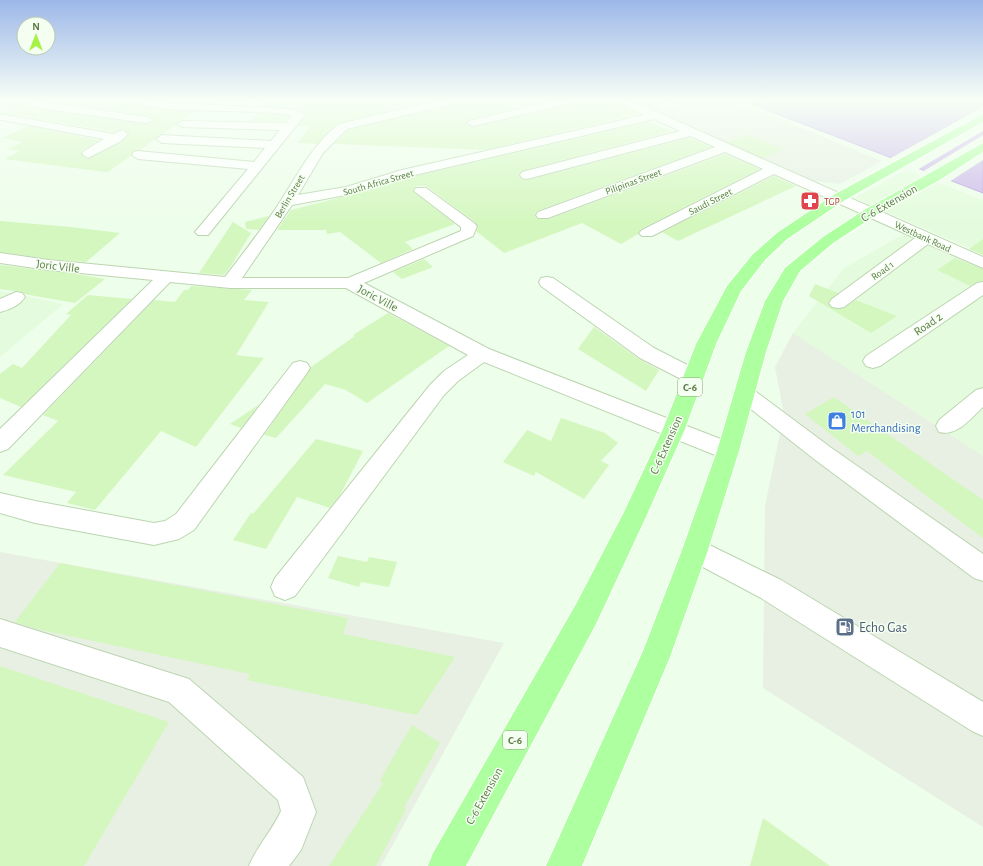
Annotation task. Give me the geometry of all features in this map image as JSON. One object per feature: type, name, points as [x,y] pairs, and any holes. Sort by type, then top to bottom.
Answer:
[{"type":"main road","name":"C-6 Extension","points":[[446,866],[586,614],[633,519],[674,429],[706,344],[734,290],[759,257],[782,236],[840,197],[940,141]]},
{"type":"main road","name":"C-6 Extension","points":[[564,866],[655,657],[695,550],[728,451],[756,352],[774,301],[793,268],[828,240],[871,212],[933,178],[983,147]]},
{"type":"street","points":[[88,154],[111,141]]},
{"type":"street","points":[[158,141],[138,155],[257,166]]},
{"type":"street","points":[[207,141],[274,145]]},
{"type":"street","points":[[203,232],[277,141]]},
{"type":"street","name":"Berlin Street","points":[[230,283],[288,201],[304,172],[327,141]]},
{"type":"street","name":"South Africa Street","points":[[288,201],[325,196],[370,186],[402,174],[544,141]]},
{"type":"street","points":[[527,175],[655,141]]},
{"type":"street","name":"Westbank Road","points":[[710,141],[840,197],[983,263]]},
{"type":"street","name":"Pilipinas Street","points":[[543,215],[724,148]]},
{"type":"street","name":"Saudi Street","points":[[647,233],[773,169]]},
{"type":"street","points":[[350,283],[468,233],[470,230],[469,226],[420,191]]},
{"type":"street","name":"Road 1","points":[[838,303],[927,237]]},
{"type":"street","name":"Joric Ville","points":[[0,258],[49,265],[230,283],[350,283],[482,354],[728,451]]},
{"type":"street","points":[[0,443],[166,277]]},
{"type":"street","points":[[547,282],[647,353],[694,377]]},
{"type":"street","name":"Road 2","points":[[873,361],[983,287]]},
{"type":"street","points":[[0,307],[16,297]]},
{"type":"street","points":[[285,586],[438,390],[451,376],[482,354]]},
{"type":"street","points":[[0,503],[35,512],[154,534],[170,531],[185,522],[300,368]]},
{"type":"street","points":[[744,393],[822,452],[983,569]]},
{"type":"street","points":[[948,426],[983,395]]},
{"type":"street","points":[[695,550],[771,589],[983,720]]},
{"type":"street","points":[[0,633],[178,690],[291,789],[299,812],[288,837],[267,866]]},
{"type":"shaded area","points":[[725,141],[834,141],[882,161],[840,184],[814,181]]},
{"type":"shaded area","points":[[848,141],[983,141],[983,193]]},
{"type":"shaded area","points":[[906,170],[983,200],[983,254],[855,198]]},
{"type":"shaded area","points":[[904,234],[983,270],[983,456],[793,333],[844,268]]},
{"type":"shaded area","points":[[0,291],[63,304],[0,357]]},
{"type":"shaded area","points":[[793,333],[983,456],[983,827],[763,688],[765,506],[784,414],[775,367]]},
{"type":"shaded area","points":[[0,552],[504,643],[381,866],[0,866]]},
{"type":"pier","points":[[921,141],[965,141],[917,170],[889,159]]},
{"type":"pier","points":[[972,141],[983,141],[983,160],[949,182],[922,172]]},
{"type":"building","points":[[19,141],[98,141],[83,150],[81,153],[87,159],[122,142],[152,141],[140,150],[134,151],[131,156],[108,172],[4,159],[20,151],[8,149],[22,142]]},
{"type":"building","points":[[298,141],[320,141],[317,144],[297,143]]},
{"type":"building","points":[[337,141],[522,141],[485,150],[334,144]]},
{"type":"building","points":[[564,141],[633,141],[522,171],[519,176],[522,179],[527,180],[676,141],[697,141],[711,147],[537,211],[535,214],[537,219],[549,219],[725,154],[760,169],[641,229],[638,234],[621,244],[582,223],[504,253],[476,231],[478,227],[475,222],[426,186],[416,186],[413,191],[455,224],[405,242],[413,249],[381,263],[340,232],[327,234],[326,230],[277,230],[291,210],[346,196],[406,178]]},
{"type":"building","points":[[763,141],[783,149],[763,158],[727,142]]},
{"type":"building","points":[[774,176],[796,186],[678,241],[662,232]]},
{"type":"building","points":[[269,216],[259,230],[246,229],[245,222]]},
{"type":"building","points":[[0,221],[120,233],[86,262],[49,259],[0,252]]},
{"type":"building","points":[[233,222],[251,233],[231,266],[224,275],[199,273]]},
{"type":"building","points":[[983,239],[983,255],[969,249]]},
{"type":"building","points":[[955,258],[983,269],[983,281],[977,282],[970,286],[937,270]]},
{"type":"building","points":[[424,259],[433,267],[402,279],[393,272]]},
{"type":"building","points":[[0,265],[105,279],[75,303],[0,289]]},
{"type":"building","points":[[815,284],[838,293],[828,302],[832,308],[844,308],[856,300],[897,316],[871,333],[809,296]]},
{"type":"building","points":[[191,286],[252,290],[244,300],[269,302],[236,355],[264,358],[196,447],[161,431],[95,510],[67,503],[76,492],[3,475],[58,421],[43,415],[154,300],[175,302],[184,290],[188,290]]},
{"type":"building","points":[[88,295],[132,299],[21,407],[0,398],[0,374],[13,364],[22,368],[71,315],[66,314]]},
{"type":"building","points":[[388,313],[449,346],[367,403],[346,390],[325,384],[276,438],[264,435],[311,367],[355,336],[353,335]]},
{"type":"building","points":[[594,327],[639,359],[659,370],[646,391],[578,349]]},
{"type":"building","points":[[834,397],[983,500],[983,538],[867,451],[858,456],[805,414]]},
{"type":"building","points":[[260,404],[241,428],[230,424]]},
{"type":"building","points":[[561,418],[605,433],[618,443],[601,461],[609,465],[584,499],[536,472],[534,476],[503,462],[527,430],[551,441]]},
{"type":"building","points":[[316,439],[363,451],[340,495],[330,508],[297,497],[266,549],[233,540],[251,513],[253,514]]},
{"type":"building","points":[[338,556],[367,562],[369,557],[397,562],[389,587],[361,582],[359,587],[328,578]]},
{"type":"building","points":[[60,563],[348,618],[343,634],[455,657],[417,715],[247,680],[250,674],[36,629],[15,622]]},
{"type":"building","points":[[0,666],[169,722],[84,866],[0,866]]},
{"type":"building","points":[[412,725],[440,743],[404,808],[406,809],[376,866],[329,866],[383,783],[380,780]]},
{"type":"building","points":[[763,818],[830,866],[750,866]]},
{"type":"place","name":"TGP","points":[[810,201]]},
{"type":"place","name":"101 Merchandising","points":[[837,421]]},
{"type":"place","name":"Echo Gas","points":[[845,627]]}]
